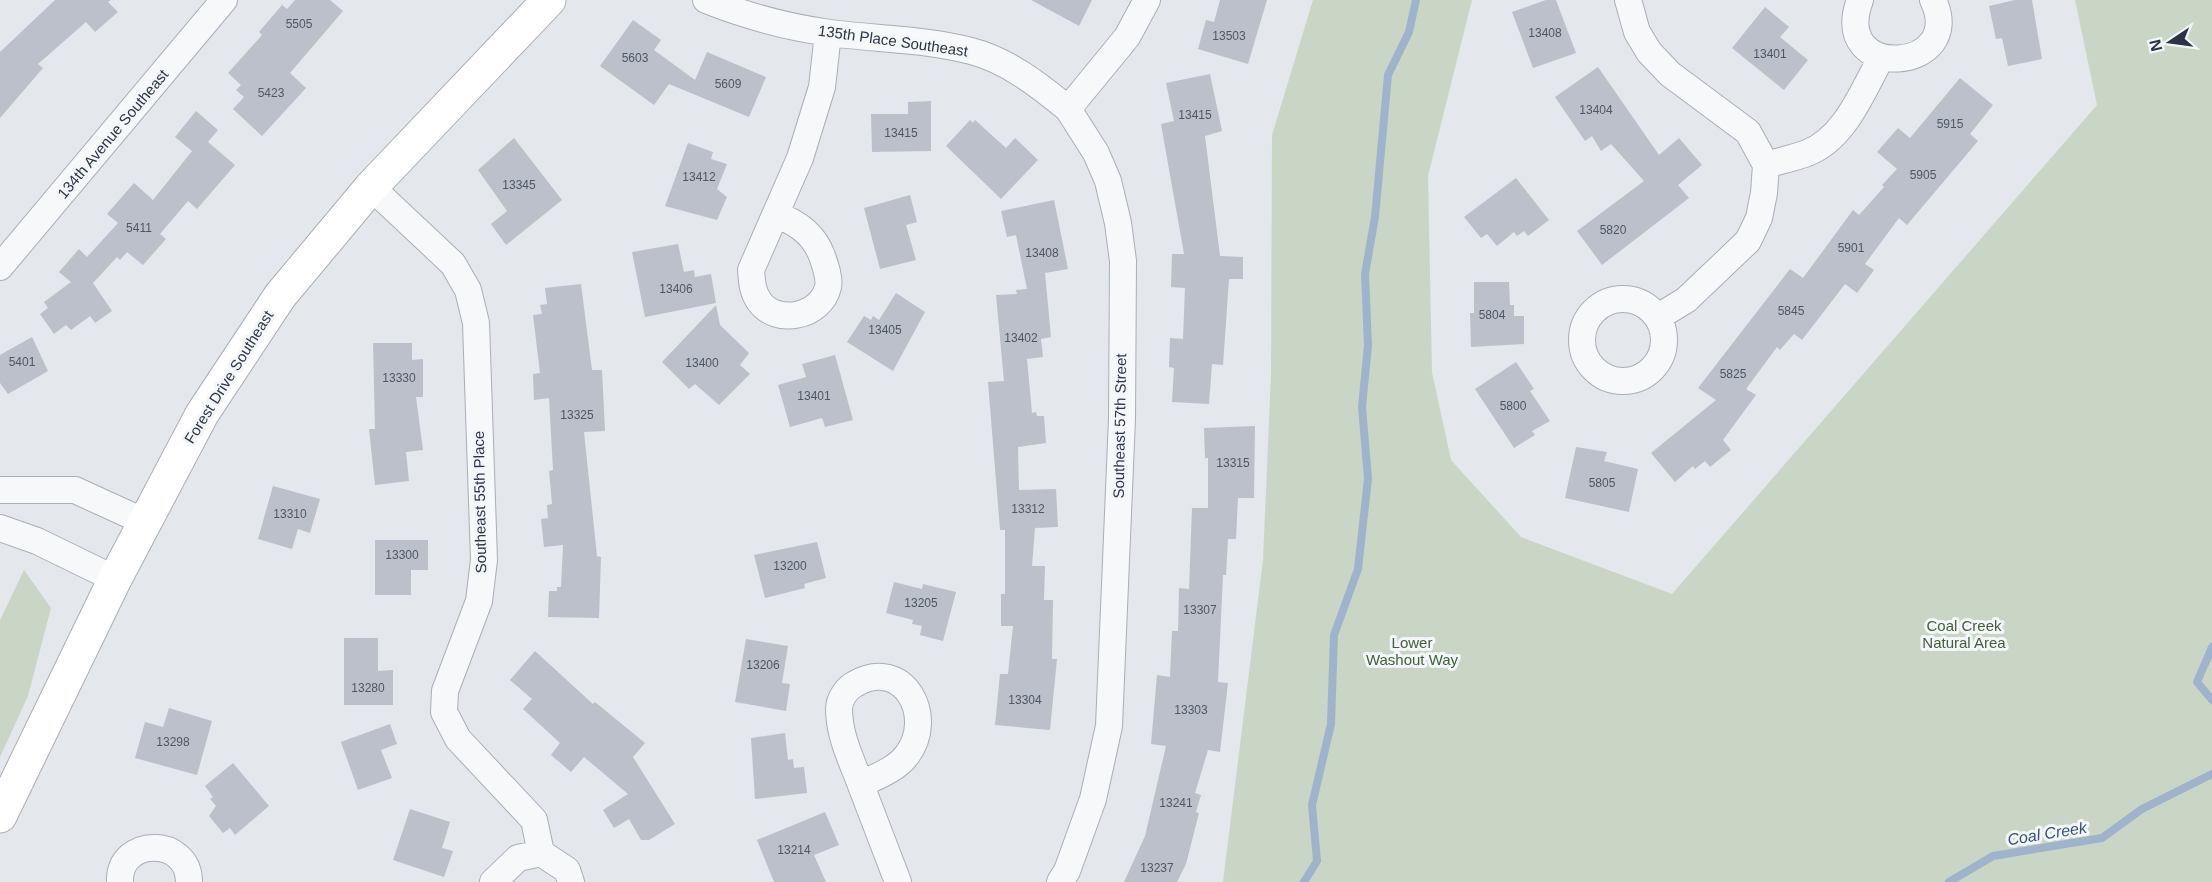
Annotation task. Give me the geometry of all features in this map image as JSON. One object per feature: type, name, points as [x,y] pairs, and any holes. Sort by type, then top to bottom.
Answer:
[{"type":"main road","name":"Forest Drive Southeast","points":[[0,816],[115,579],[202,414],[280,296],[371,187],[549,0]]},
{"type":"street","name":"134th Avenue Southeast","points":[[0,267],[224,0]]},
{"type":"street","name":"135th Place Southeast","points":[[706,0],[744,15],[828,33],[972,51],[1016,71],[1068,109]]},
{"type":"street","points":[[1068,109],[1127,37],[1147,0]]},
{"type":"street","points":[[1628,0],[1637,32],[1648,52],[1670,74],[1748,132],[1766,165],[1759,218],[1748,242],[1686,300],[1658,318]]},
{"type":"street","points":[[1860,0],[1856,11],[1856,26],[1860,39],[1869,50],[1881,58],[1894,61],[1907,59],[1929,45],[1938,21],[1933,0]]},
{"type":"street","points":[[776,214],[801,158],[812,122],[822,87],[828,33]]},
{"type":"street","points":[[1766,165],[1809,153],[1833,135],[1849,116],[1881,58]]},
{"type":"street","name":"Southeast 57th Street","points":[[1060,882],[1067,872],[1093,799],[1109,726],[1122,418],[1123,261],[1118,223],[1108,181],[1100,162],[1068,109]]},
{"type":"street","name":"Southeast 55th Place","points":[[371,187],[453,264],[468,290],[476,323],[484,560],[479,601],[445,691],[444,712],[458,739],[534,820],[541,853]]},
{"type":"street","points":[[0,490],[75,490],[145,522]]},
{"type":"street","points":[[0,528],[37,541],[115,579]]},
{"type":"street","points":[[861,784],[898,882]]},
{"type":"street","points":[[120,882],[123,866],[129,857],[148,847],[159,847],[179,856],[186,865],[189,882]]},
{"type":"street","points":[[493,882],[518,858],[541,853],[567,870],[571,882]]},
{"type":"green space","name":"Coal Creek Natural Area","points":[[1313,0],[1472,0],[1428,176],[1432,372],[1451,460],[1521,537],[1672,594],[2097,105],[2075,0],[2212,0],[2212,882],[1223,882],[1263,560],[1271,374],[1272,135]]},
{"type":"green space","points":[[24,570],[51,608],[28,696],[0,757],[0,620]]},
{"type":"building","points":[[55,0],[111,0],[108,2],[118,12],[95,32],[86,22],[38,64],[43,68],[0,118],[0,52]]},
{"type":"building","points":[[295,0],[330,0],[343,11],[290,73],[306,88],[262,136],[233,109],[244,97],[236,90],[241,85],[228,73],[262,35],[259,32],[282,5],[287,9]]},
{"type":"building","points":[[1031,0],[1092,0],[1079,26]]},
{"type":"building","points":[[1220,0],[1267,0],[1248,64],[1198,49],[1206,20],[1214,22]]},
{"type":"building","points":[[1546,0],[1556,0],[1576,53],[1533,68],[1512,12]]},
{"type":"building","points":[[2015,0],[2032,0],[2042,59],[2008,66],[2002,38],[1996,39],[1989,6]]},
{"type":"building","points":[[1765,7],[1789,27],[1780,37],[1808,60],[1784,90],[1732,48]]},
{"type":"building","points":[[633,20],[661,40],[654,50],[695,80],[707,52],[766,77],[749,117],[669,84],[654,105],[600,66]]},
{"type":"building","points":[[1598,67],[1659,155],[1679,138],[1702,165],[1678,185],[1689,198],[1602,265],[1577,231],[1644,181],[1611,144],[1601,151],[1592,136],[1585,141],[1555,97]]},
{"type":"building","points":[[1210,74],[1222,131],[1205,136],[1220,256],[1243,257],[1243,279],[1229,279],[1223,365],[1212,364],[1209,404],[1172,402],[1174,368],[1169,367],[1170,338],[1183,339],[1185,288],[1171,287],[1172,254],[1184,254],[1161,124],[1174,121],[1166,83]]},
{"type":"building","points":[[1960,78],[1993,105],[1970,134],[1978,141],[1907,225],[1899,218],[1865,264],[1874,270],[1857,293],[1845,284],[1802,340],[1794,334],[1780,350],[1777,347],[1746,389],[1756,395],[1723,440],[1731,450],[1710,467],[1705,461],[1695,469],[1693,466],[1675,482],[1651,453],[1716,400],[1698,388],[1790,269],[1803,278],[1853,210],[1859,215],[1884,187],[1882,185],[1897,169],[1877,152],[1898,128],[1910,138]]},
{"type":"building","points":[[931,101],[931,151],[872,152],[871,114],[908,114],[908,102]]},
{"type":"building","points":[[196,111],[218,130],[208,142],[235,165],[197,209],[188,201],[160,234],[166,239],[143,265],[127,252],[120,260],[117,257],[93,283],[112,311],[95,323],[90,316],[71,330],[66,325],[54,334],[40,314],[48,308],[44,302],[71,282],[59,272],[79,249],[87,257],[118,223],[107,214],[134,183],[153,200],[192,151],[175,137]]},
{"type":"building","points":[[970,120],[973,123],[975,120],[1006,148],[1015,138],[1038,160],[1001,199],[946,146]]},
{"type":"building","points":[[514,138],[562,200],[506,245],[491,224],[507,211],[478,170]]},
{"type":"building","points":[[688,143],[713,152],[711,159],[727,164],[717,189],[727,197],[717,220],[665,206]]},
{"type":"building","points":[[1516,178],[1549,220],[1528,236],[1524,231],[1517,236],[1514,232],[1497,246],[1487,234],[1481,238],[1464,217]]},
{"type":"building","points":[[910,195],[917,222],[906,225],[916,260],[880,269],[864,208]]},
{"type":"building","points":[[1054,200],[1068,269],[1045,273],[1051,337],[1041,339],[1043,357],[1027,359],[1032,413],[1036,412],[1037,416],[1044,416],[1046,443],[1018,447],[1019,490],[1056,489],[1058,527],[1035,528],[1032,566],[1045,566],[1044,600],[1053,600],[1052,659],[1057,659],[1050,730],[995,725],[1000,674],[1008,674],[1013,626],[1001,626],[1001,594],[1005,594],[1005,530],[1000,530],[988,382],[1004,381],[996,295],[1017,294],[1016,290],[1027,289],[1016,235],[1007,237],[1001,211]]},
{"type":"building","points":[[678,244],[684,272],[694,270],[695,277],[711,274],[716,303],[645,317],[632,252]]},
{"type":"building","points":[[1474,282],[1509,282],[1510,305],[1514,305],[1514,316],[1524,316],[1524,344],[1471,347],[1470,313],[1474,313]]},
{"type":"building","points":[[581,284],[592,370],[602,370],[605,431],[584,432],[597,556],[601,557],[599,618],[548,617],[549,591],[557,591],[557,587],[561,587],[563,545],[544,547],[541,519],[548,518],[547,505],[552,504],[549,471],[553,470],[549,398],[534,400],[533,374],[540,373],[533,315],[542,314],[540,305],[547,304],[545,288]]},
{"type":"building","points":[[896,293],[925,312],[893,371],[847,342],[864,316],[871,320],[873,316],[879,320]]},
{"type":"building","points":[[716,305],[720,325],[749,353],[740,365],[750,374],[719,405],[695,384],[689,389],[662,362]]},
{"type":"building","points":[[32,337],[48,371],[8,394],[0,383],[0,355]]},
{"type":"building","points":[[373,343],[412,343],[412,360],[423,359],[423,397],[416,397],[423,450],[406,452],[409,481],[375,485],[369,429],[375,429]]},
{"type":"building","points":[[835,355],[853,420],[825,427],[822,418],[790,427],[778,385],[806,377],[802,364]]},
{"type":"building","points":[[1516,362],[1534,389],[1530,391],[1550,421],[1532,431],[1535,435],[1514,448],[1475,389]]},
{"type":"building","points":[[1255,426],[1254,498],[1238,498],[1236,539],[1228,539],[1226,575],[1223,575],[1218,682],[1228,683],[1220,752],[1208,750],[1195,793],[1201,795],[1196,812],[1199,813],[1186,864],[1177,882],[1124,882],[1145,836],[1166,746],[1151,744],[1157,675],[1170,677],[1172,631],[1178,631],[1179,588],[1189,589],[1192,508],[1208,508],[1208,458],[1205,458],[1204,428]]},
{"type":"building","points":[[1576,447],[1607,452],[1604,461],[1638,469],[1629,512],[1565,498]]},
{"type":"building","points":[[273,486],[320,499],[310,533],[298,529],[292,549],[258,539]]},
{"type":"building","points":[[375,540],[428,540],[428,570],[411,570],[411,595],[375,595]]},
{"type":"building","points":[[817,542],[826,578],[804,584],[805,588],[765,598],[754,555]]},
{"type":"building","points":[[894,582],[922,589],[923,584],[956,592],[943,641],[920,635],[922,626],[912,624],[913,620],[886,613]]},
{"type":"building","points":[[344,638],[378,638],[378,671],[393,670],[393,705],[344,705]]},
{"type":"building","points":[[746,639],[788,646],[782,683],[790,684],[786,711],[735,702]]},
{"type":"building","points":[[535,651],[593,704],[595,702],[645,743],[633,757],[675,824],[649,840],[641,840],[629,819],[614,828],[603,810],[628,794],[584,757],[571,772],[551,755],[560,743],[523,709],[532,699],[510,680]]},
{"type":"building","points":[[169,708],[212,721],[197,775],[135,758],[145,722],[163,727]]},
{"type":"building","points":[[390,724],[397,744],[381,750],[392,778],[358,790],[341,742]]},
{"type":"building","points":[[785,733],[788,760],[793,759],[794,768],[804,767],[807,793],[755,799],[751,738]]},
{"type":"building","points":[[233,763],[269,806],[235,835],[230,828],[223,833],[209,816],[216,806],[210,799],[213,797],[205,786]]},
{"type":"building","points":[[410,809],[450,822],[442,848],[453,851],[444,877],[393,860]]},
{"type":"building","points":[[825,812],[839,845],[814,855],[826,882],[774,882],[757,840]]},
{"type":"waterway","points":[[1304,882],[1317,861],[1312,805],[1331,724],[1334,635],[1358,569],[1368,479],[1362,407],[1368,345],[1365,274],[1375,217],[1388,75],[1409,32],[1416,0]]},
{"type":"waterway","name":"Coal Creek","points":[[2212,647],[2197,682],[2212,700]]},
{"type":"waterway","name":"Coal Creek","points":[[1949,882],[1993,856],[2102,838],[2142,809],[2212,774]]},
{"type":"park label","name":"Lower Washout Way","points":[[1412,652]]}]
